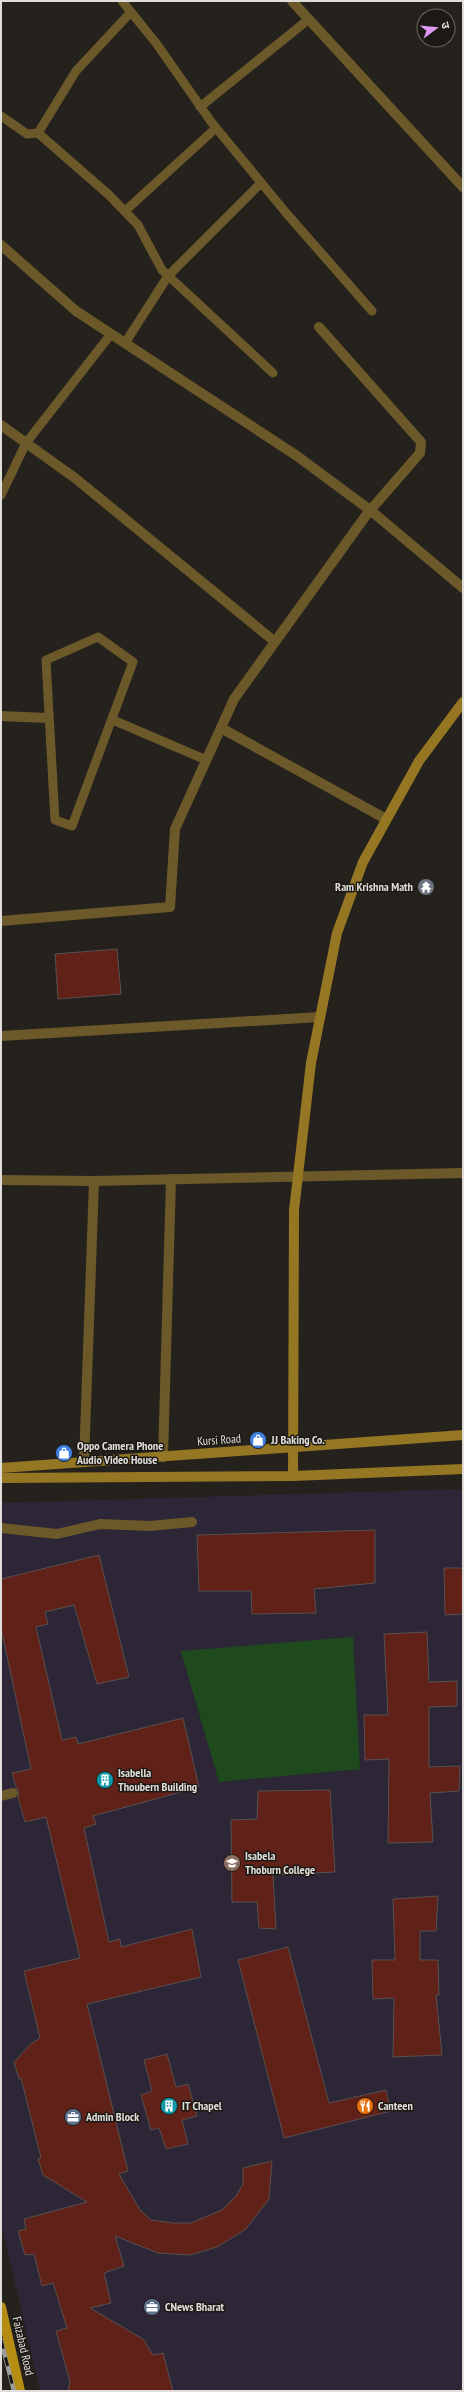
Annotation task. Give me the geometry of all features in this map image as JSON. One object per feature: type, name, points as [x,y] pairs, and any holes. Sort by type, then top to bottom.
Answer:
[{"type":"main road","points":[[293,1476],[294,1210],[311,1064],[337,933],[363,862],[386,819],[419,761],[463,702]]},
{"type":"main road","name":"Kursi Road","points":[[1,1468],[463,1436]]},
{"type":"main road","points":[[1,1478],[293,1476],[463,1469]]},
{"type":"main road","name":"Faizabad Road","points":[[1,2307],[20,2391]]},
{"type":"street","points":[[295,2],[463,187]]},
{"type":"street","points":[[1,245],[76,312],[297,456],[370,510],[463,588]]},
{"type":"street","points":[[1,921],[170,907],[175,829],[234,699],[274,641],[370,510],[420,453],[421,442],[319,327]]},
{"type":"street","points":[[1,425],[75,478],[274,641]]},
{"type":"street","points":[[1,716],[48,718]]},
{"type":"street","points":[[221,728],[386,819]]},
{"type":"street","points":[[1,1036],[320,1017]]},
{"type":"street","points":[[1,1180],[94,1181],[463,1173]]},
{"type":"street","points":[[163,1457],[170,1179]]},
{"type":"street","points":[[84,1462],[94,1181]]},
{"type":"street","points":[[1,1528],[57,1534],[100,1524],[150,1526],[192,1522]]},
{"type":"street","points":[[1,1796],[13,1793]]},
{"type":"lane","points":[[122,1],[156,43],[200,107],[260,183],[372,311]]},
{"type":"lane","points":[[38,133],[76,72],[131,12]]},
{"type":"lane","points":[[200,107],[309,19]]},
{"type":"lane","points":[[1,116],[27,134],[38,133],[125,211],[138,224],[162,270],[273,373]]},
{"type":"lane","points":[[125,211],[216,128]]},
{"type":"lane","points":[[125,343],[168,276],[260,183]]},
{"type":"lane","points":[[1,495],[26,443],[111,334]]},
{"type":"lane","points":[[98,637],[133,662],[113,720],[72,826],[55,820],[48,718],[46,660],[98,637]]},
{"type":"lane","points":[[113,720],[206,760]]},
{"type":"shaded area","name":"Isabela Thoburn College","points":[[463,1489],[463,2391],[40,2391],[1,2223],[1,1503]]},
{"type":"green space","points":[[353,1637],[360,1769],[219,1782],[181,1651]]},
{"type":"building","points":[[117,949],[121,994],[58,999],[55,954]]},
{"type":"building","points":[[375,1530],[375,1583],[314,1589],[316,1613],[252,1614],[251,1591],[199,1591],[197,1535]]},
{"type":"building","points":[[99,1555],[129,1677],[97,1684],[74,1605],[45,1612],[48,1624],[36,1627],[62,1740],[76,1737],[78,1744],[183,1718],[199,1787],[93,1816],[96,1824],[84,1828],[109,1942],[120,1939],[121,1947],[192,1929],[201,1977],[87,2004],[128,2171],[119,2174],[140,2210],[151,2220],[173,2223],[191,2223],[222,2210],[236,2196],[243,2184],[243,2168],[272,2161],[269,2199],[246,2229],[217,2247],[190,2255],[158,2253],[115,2236],[124,2266],[104,2273],[111,2303],[90,2308],[143,2339],[153,2355],[163,2353],[173,2391],[68,2391],[70,2382],[56,2331],[67,2328],[53,2283],[42,2286],[34,2254],[25,2255],[18,2231],[26,2229],[24,2219],[87,2202],[43,2175],[38,2159],[41,2158],[21,2078],[19,2079],[14,2062],[32,2043],[40,2038],[24,1971],[80,1958],[46,1817],[25,1822],[18,1797],[19,1791],[16,1787],[12,1773],[31,1769],[1,1628],[1,1579]]},
{"type":"building","points":[[444,1568],[463,1568],[463,1614],[445,1615]]},
{"type":"building","points":[[427,1632],[429,1682],[457,1681],[457,1706],[429,1707],[429,1767],[460,1766],[459,1791],[430,1793],[433,1842],[388,1843],[389,1759],[365,1760],[364,1715],[388,1715],[384,1634]]},
{"type":"building","points":[[330,1790],[335,1872],[273,1875],[276,1929],[259,1928],[257,1902],[232,1902],[231,1820],[257,1819],[258,1791]]},
{"type":"building","points":[[438,1896],[436,1931],[420,1931],[420,1960],[438,1960],[439,1995],[436,1995],[442,2055],[393,2057],[394,1998],[373,1999],[372,1960],[395,1960],[393,1899]]},
{"type":"building","points":[[288,1947],[329,2103],[386,2090],[391,2111],[284,2138],[238,1960]]},
{"type":"building","name":"IT Chapel","points":[[167,2054],[176,2087],[188,2084],[197,2116],[182,2120],[188,2144],[166,2149],[159,2128],[151,2130],[141,2095],[152,2091],[144,2060]]},
{"type":"railway","points":[[1,2340],[14,2391]]},
{"type":"place","name":"Ram Krishna Math","points":[[426,887]]},
{"type":"place","name":"JJ Baking Co.","points":[[258,1440]]},
{"type":"place","name":"Oppo Camera Phone Audio Video House","points":[[64,1453]]},
{"type":"place","name":"Isabella Thoubern Building","points":[[105,1780]]},
{"type":"place","name":"Isabela Thoburn College","points":[[232,1863]]},
{"type":"place","name":"IT Chapel","points":[[169,2106]]},
{"type":"place","name":"Canteen","points":[[365,2106]]},
{"type":"place","name":"Admin Block","points":[[73,2117]]},
{"type":"place","name":"CNews Bharat","points":[[152,2307]]}]
